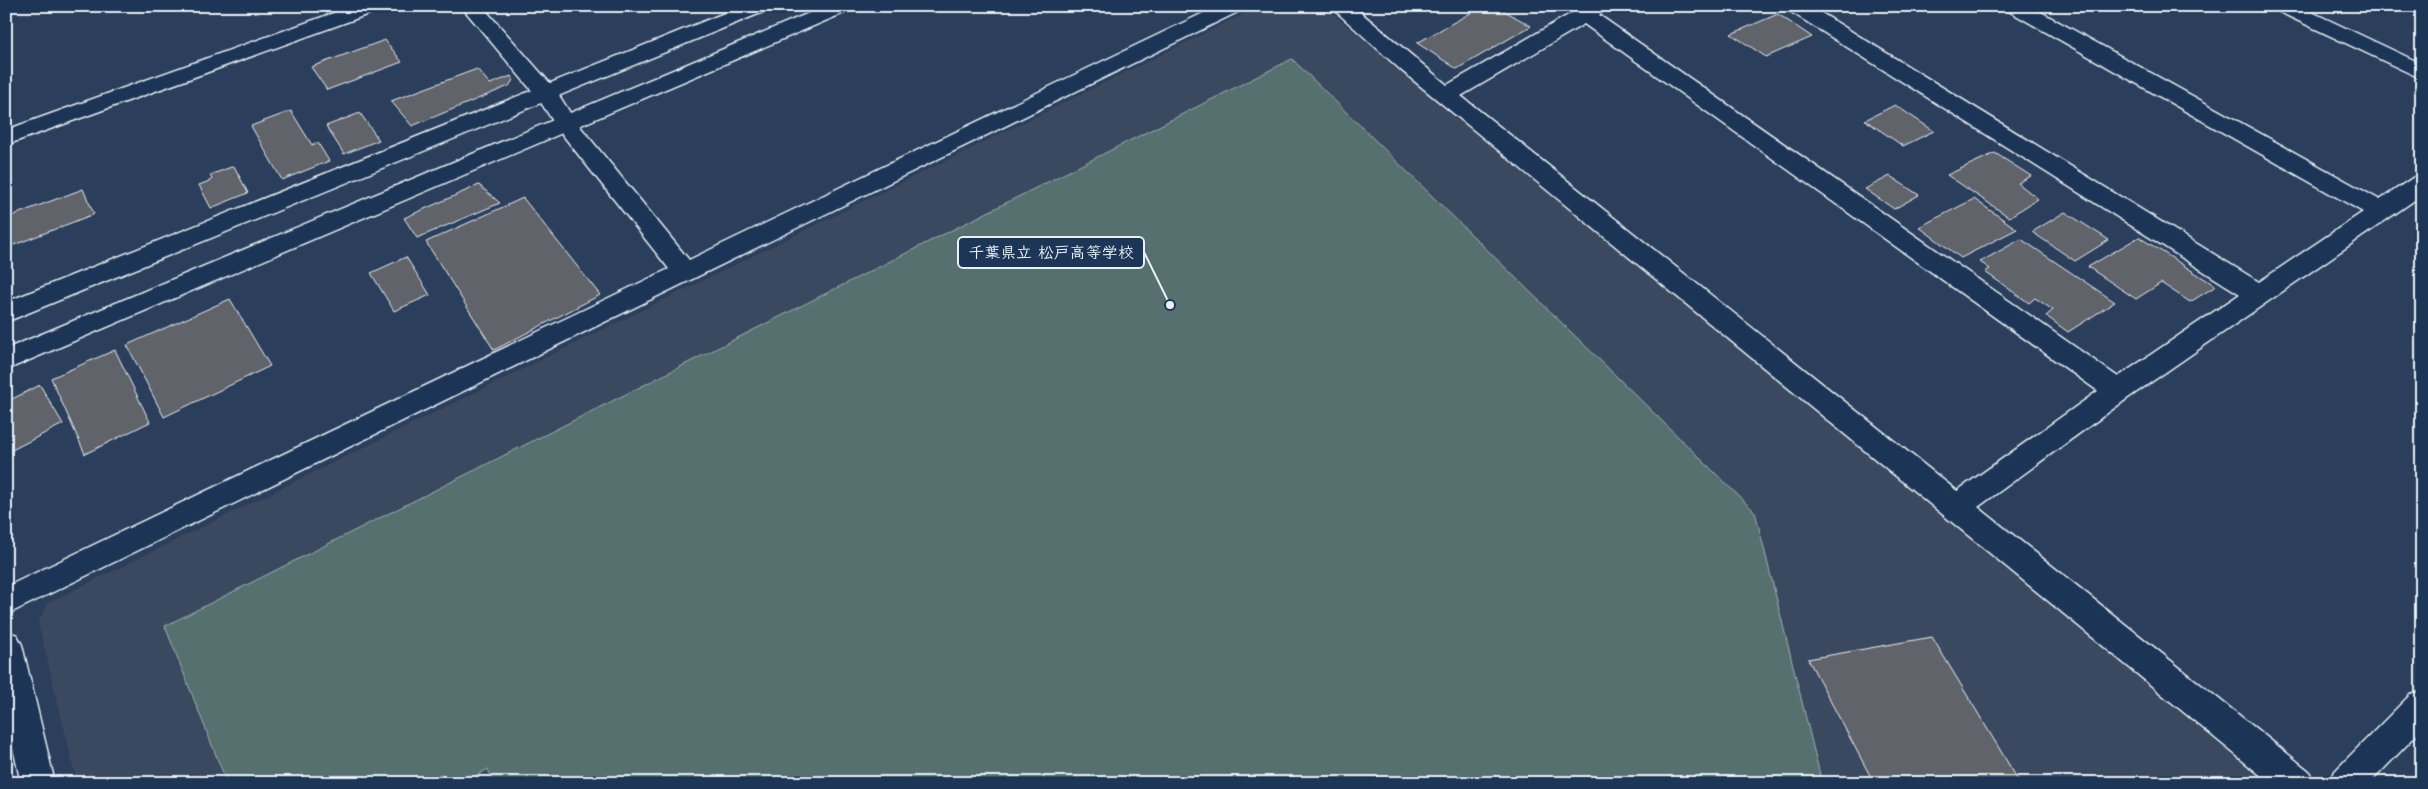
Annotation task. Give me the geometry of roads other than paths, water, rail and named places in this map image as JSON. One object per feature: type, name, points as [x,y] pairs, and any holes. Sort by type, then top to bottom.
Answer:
[{"type":"street","points":[[6,138],[373,6]]},
{"type":"street","points":[[471,6],[547,94],[566,124],[686,273]]},
{"type":"street","points":[[6,313],[761,6]]},
{"type":"street","points":[[6,360],[844,6]]},
{"type":"street","points":[[6,602],[1235,6]]},
{"type":"street","points":[[1340,6],[2297,783]]},
{"type":"street","points":[[1795,6],[2261,295]]},
{"type":"street","points":[[2014,6],[2380,211]]},
{"type":"street","points":[[2282,6],[2422,72]]},
{"type":"street","points":[[1447,94],[1592,10],[2118,391]]},
{"type":"street","points":[[1956,507],[2118,391],[2422,184]]},
{"type":"street","points":[[6,645],[38,783]]},
{"type":"street","points":[[2347,783],[2422,706]]},
{"type":"place","name":"千葉県立 松戸高等学校","points":[[1170,305]]}]
